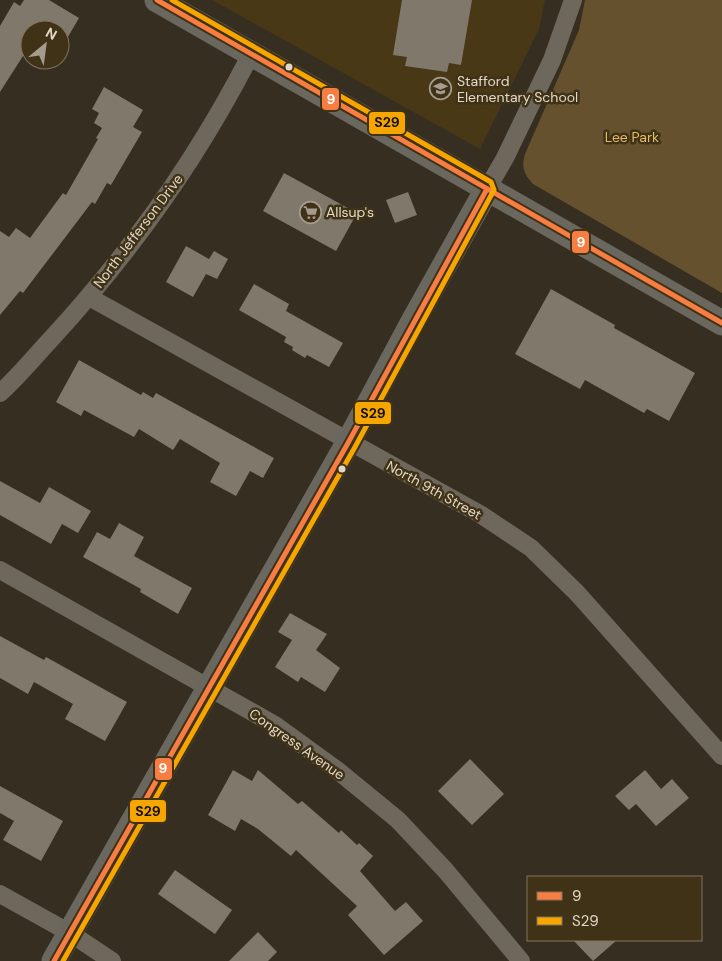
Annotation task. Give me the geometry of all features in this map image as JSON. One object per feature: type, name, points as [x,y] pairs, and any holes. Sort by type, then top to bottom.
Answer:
[{"type":"street","points":[[157,0],[252,52],[722,323]]},
{"type":"street","points":[[54,961],[348,443],[414,320],[506,158],[552,60],[573,0]]},
{"type":"street","name":"North Jefferson Drive","points":[[0,393],[89,297],[167,196],[236,83],[252,52]]},
{"type":"street","name":"North 9th Street","points":[[89,297],[348,443],[480,514],[531,548],[576,593],[722,756]]},
{"type":"street","name":"Congress Avenue","points":[[0,570],[275,725],[337,770],[398,820],[446,871],[520,961]]},
{"type":"street","points":[[0,894],[70,933],[112,961]]},
{"type":"shaded area","name":"Stafford Elementary School","points":[[212,0],[545,0],[539,29],[480,149]]},
{"type":"green space","name":"Lee Park","points":[[585,0],[722,0],[722,293],[533,184],[525,174],[523,163],[525,154],[579,30]]},
{"type":"building","points":[[24,0],[49,0],[79,18],[70,33],[70,20],[20,20],[20,61],[0,92],[0,26],[14,2],[20,6]]},
{"type":"building","points":[[402,0],[472,0],[461,65],[449,63],[447,72],[405,66],[407,57],[393,55]]},
{"type":"building","points":[[104,87],[143,110],[133,127],[142,132],[111,185],[107,183],[95,204],[92,202],[23,293],[20,291],[0,315],[0,231],[9,237],[16,228],[30,238],[63,193],[66,195],[98,139],[96,138],[102,128],[94,123],[99,113],[92,109]]},
{"type":"building","name":"Allsup's","points":[[284,173],[357,213],[336,251],[263,211]]},
{"type":"building","points":[[408,192],[417,215],[395,223],[386,200]]},
{"type":"building","points":[[186,246],[209,259],[214,251],[228,259],[217,279],[206,274],[193,297],[166,282]]},
{"type":"building","points":[[254,284],[289,304],[286,311],[343,343],[329,367],[307,355],[305,358],[292,350],[293,347],[284,342],[286,337],[239,310]]},
{"type":"building","points":[[551,289],[615,325],[614,328],[695,373],[669,421],[647,409],[644,413],[585,380],[580,389],[515,354]]},
{"type":"building","points":[[79,360],[141,395],[143,392],[153,398],[156,393],[274,458],[263,478],[250,471],[236,496],[210,482],[220,463],[180,439],[173,450],[139,429],[134,437],[84,410],[81,416],[56,402]]},
{"type":"building","points":[[0,481],[40,503],[49,487],[91,511],[78,533],[62,524],[51,544],[0,515]]},
{"type":"building","points":[[119,523],[144,537],[134,556],[192,588],[178,614],[140,592],[141,589],[83,557],[97,532],[110,539]]},
{"type":"building","points":[[290,613],[327,634],[316,650],[340,668],[325,692],[301,677],[298,682],[275,667],[292,640],[278,632]]},
{"type":"building","points":[[0,636],[44,660],[46,657],[127,702],[105,741],[65,719],[73,704],[34,682],[28,694],[0,678]]},
{"type":"building","points":[[470,759],[504,794],[472,825],[438,791]]},
{"type":"building","points":[[233,770],[252,781],[258,770],[298,804],[302,801],[339,833],[341,830],[357,845],[359,843],[373,856],[360,871],[395,911],[406,902],[423,921],[384,955],[348,915],[357,906],[296,850],[291,856],[258,829],[241,819],[235,831],[208,815]]},
{"type":"building","points":[[645,770],[661,789],[672,779],[689,798],[656,826],[636,804],[629,810],[615,796]]},
{"type":"building","points":[[0,786],[63,821],[41,861],[3,840],[14,821],[0,813]]},
{"type":"building","points":[[175,870],[232,910],[215,934],[158,894]]},
{"type":"building","points":[[258,932],[277,952],[268,961],[229,961]]},
{"type":"building","points":[[574,941],[616,941],[593,961]]},
{"type":"transit line","name":"9","points":[[157,0],[722,323]]},
{"type":"transit line","name":"S29","points":[[63,961],[355,447],[494,190],[491,182],[172,0]]},
{"type":"transit line","name":"9","points":[[54,961],[348,443],[487,189]]},
{"type":"place","name":"Stafford Elementary School","points":[[441,89]]},
{"type":"place","name":"Allsup's","points":[[310,212]]}]
